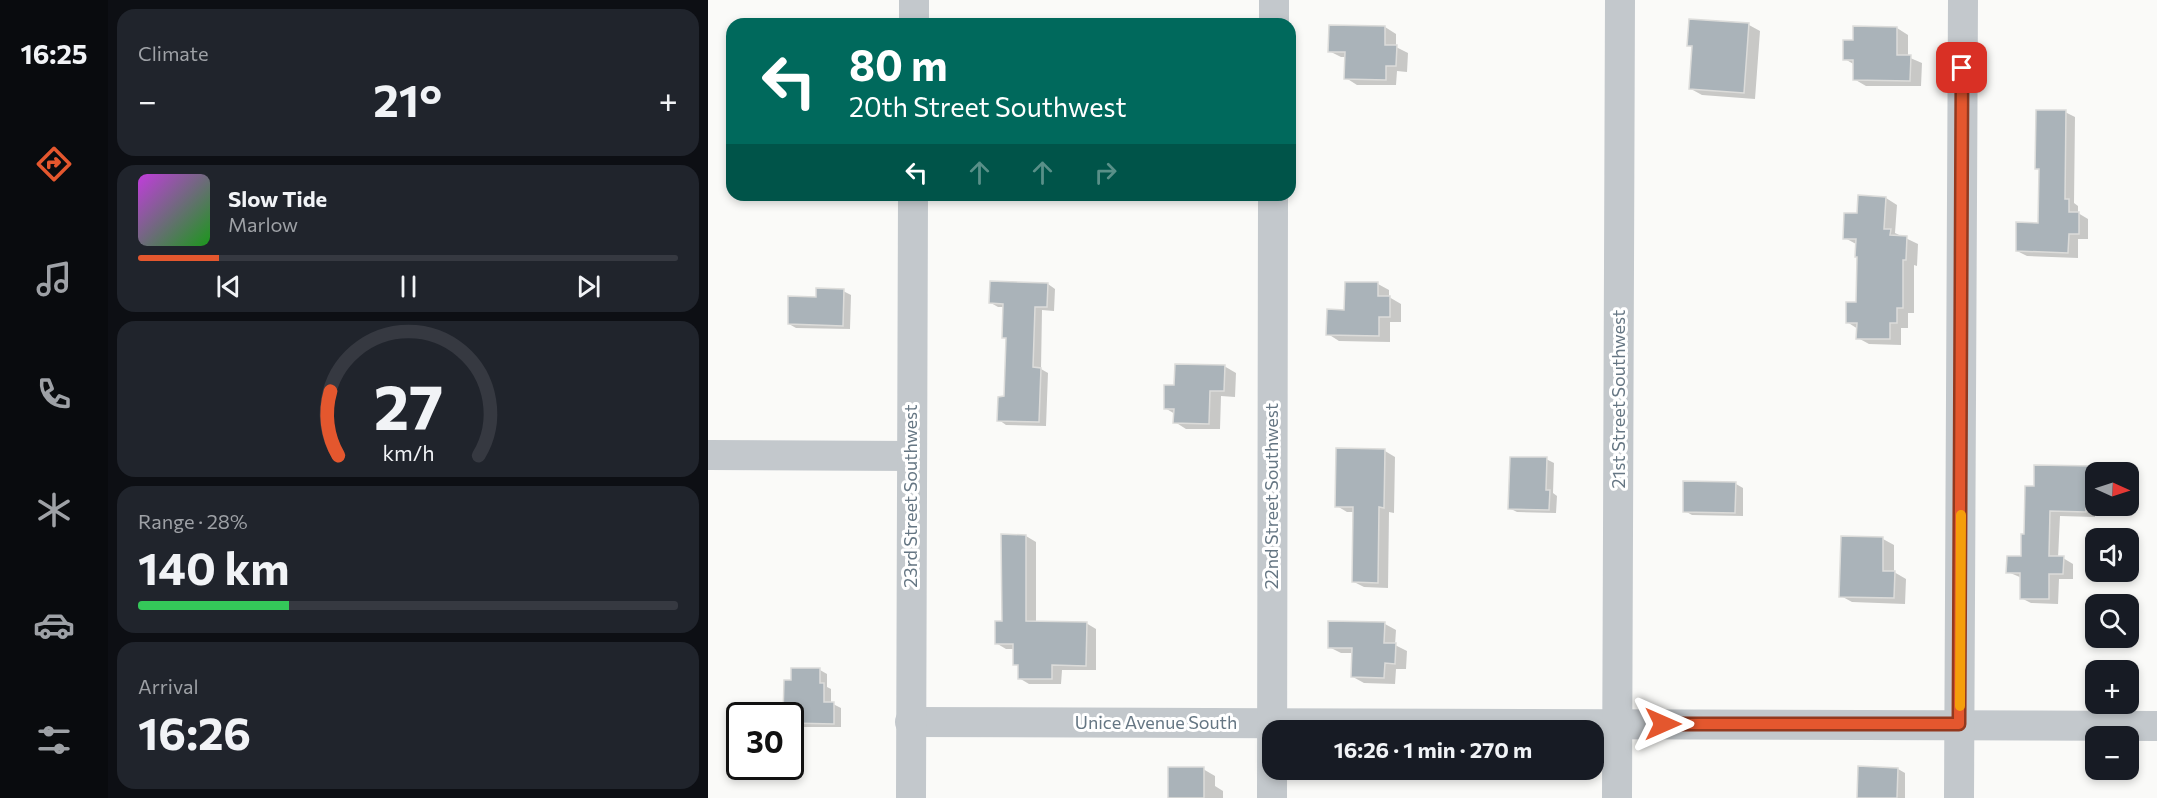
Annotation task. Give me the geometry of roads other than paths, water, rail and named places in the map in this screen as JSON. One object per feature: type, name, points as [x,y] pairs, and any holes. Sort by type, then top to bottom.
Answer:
[{"type":"street","points":[[914,0],[914,18]]},
{"type":"street","points":[[1274,0],[1274,18]]},
{"type":"street","name":"21st Street Southwest","points":[[1617,798],[1620,0]]},
{"type":"street","points":[[1959,798],[1963,0]]},
{"type":"street","name":"23rd Street Southwest","points":[[911,798],[913,201]]},
{"type":"street","name":"22nd Street Southwest","points":[[1272,720],[1273,201]]},
{"type":"street","points":[[708,455],[912,456]]},
{"type":"street","name":"Unice Avenue South","points":[[910,722],[1262,723]]},
{"type":"street","name":"Unice Avenue South","points":[[1604,724],[2157,726]]},
{"type":"street","name":"22nd Street Southwest","points":[[1272,780],[1272,798]]}]
